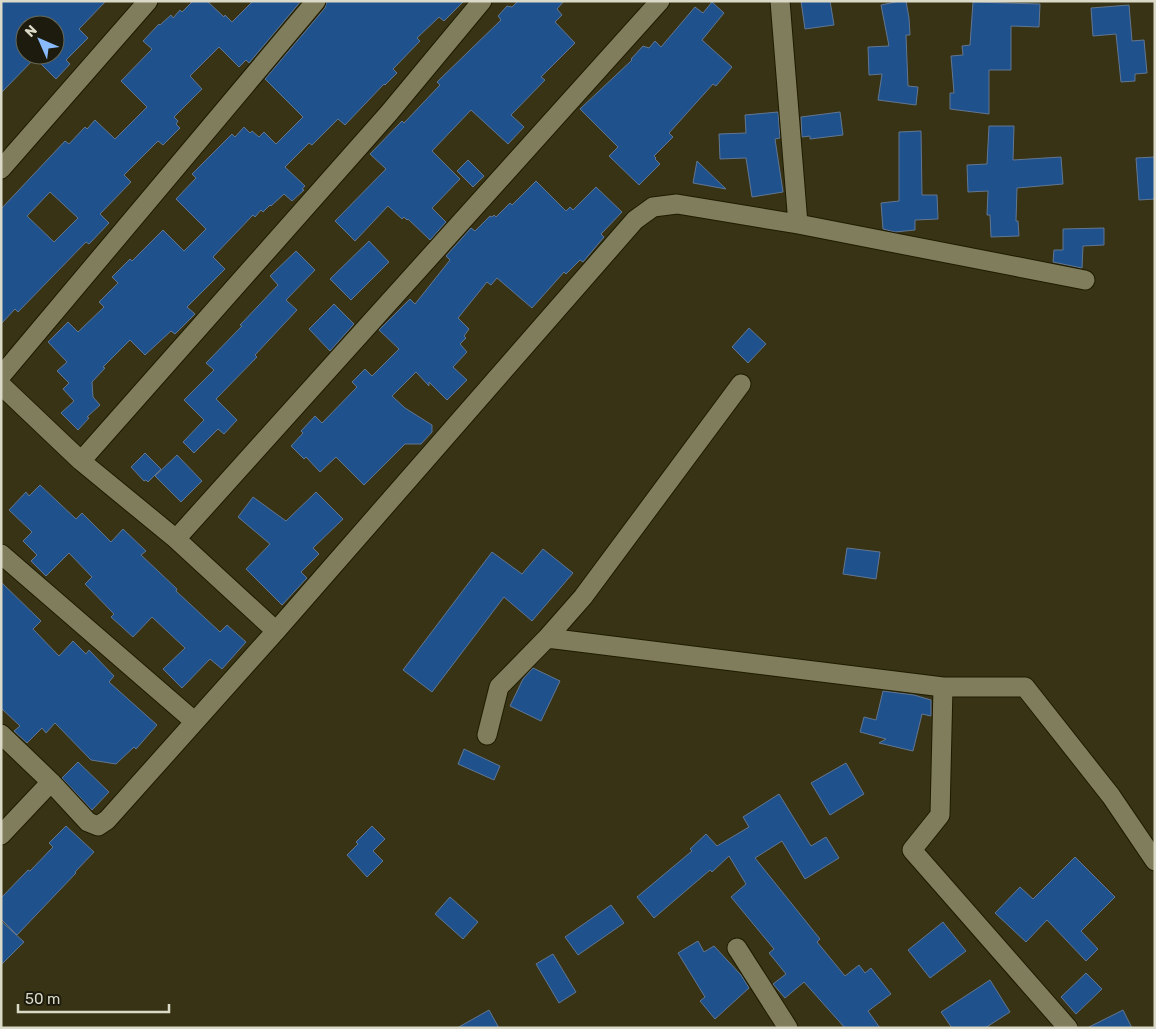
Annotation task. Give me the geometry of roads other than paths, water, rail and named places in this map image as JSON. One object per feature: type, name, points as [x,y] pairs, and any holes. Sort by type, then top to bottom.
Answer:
[{"type":"street","points":[[1,169],[148,1]]},
{"type":"street","points":[[1,376],[316,1]]},
{"type":"street","points":[[81,461],[389,113],[482,1]]},
{"type":"street","points":[[176,539],[660,1]]},
{"type":"street","points":[[780,1],[798,224]]},
{"type":"street","points":[[1,734],[88,822],[98,826],[107,820],[276,631],[635,220],[653,207],[678,204],[798,224],[1085,280]]},
{"type":"street","points":[[487,735],[499,687],[547,638],[583,597],[741,384]]},
{"type":"street","points":[[1,385],[81,461],[176,539],[276,631]]},
{"type":"street","points":[[1,554],[194,721]]},
{"type":"street","points":[[547,638],[943,687],[1025,687],[1111,796],[1155,861]]},
{"type":"street","points":[[943,687],[940,815],[912,850],[1068,1028]]},
{"type":"street","points":[[1,835],[50,782]]},
{"type":"street","points":[[737,948],[788,1028]]}]
